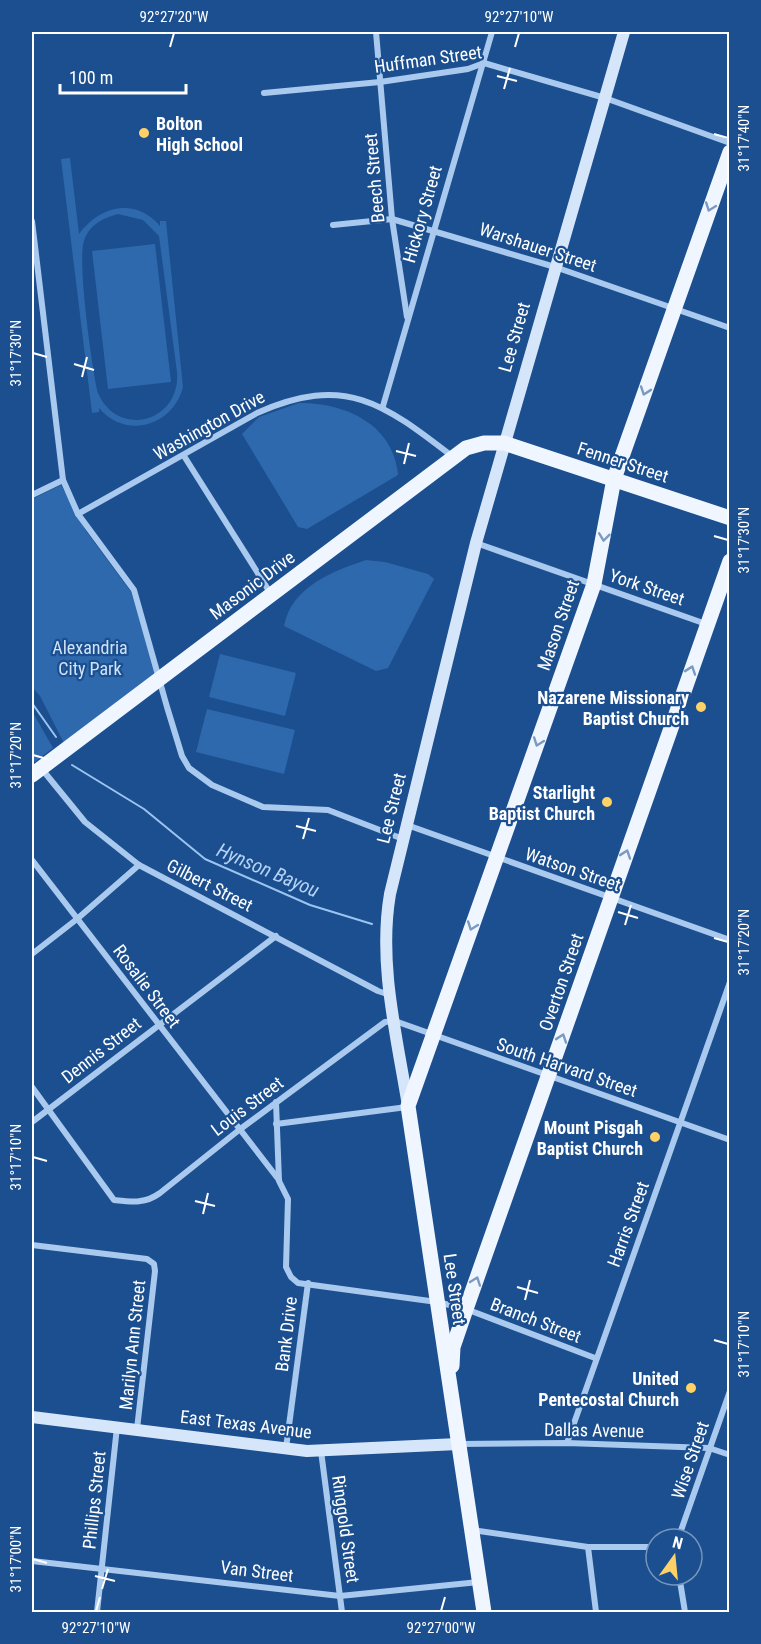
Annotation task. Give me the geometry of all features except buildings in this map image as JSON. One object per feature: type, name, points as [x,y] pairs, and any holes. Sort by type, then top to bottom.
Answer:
[{"type":"main road","name":"Mason Street","points":[[408,1106],[594,584],[614,480],[729,152]]},
{"type":"main road","name":"Masonic Drive","points":[[36,772],[466,448],[484,443],[504,443]]},
{"type":"main road","name":"Fenner Street","points":[[504,443],[729,518]]},
{"type":"main road","name":"Overton Street","points":[[453,1420],[452,1358],[466,1309],[729,561]]},
{"type":"main road","name":"Lee Street","points":[[408,1106],[453,1420],[484,1612]]},
{"type":"street","name":"Beech Street","points":[[376,32],[392,219],[407,321]]},
{"type":"street","name":"Hickory Street","points":[[383,406],[432,230],[492,32]]},
{"type":"street","name":"Lee Street","points":[[408,1106],[391,995],[385,920],[476,543],[624,32]]},
{"type":"street","name":"Huffman Street","points":[[264,93],[380,82],[468,69],[484,63],[605,98],[729,143]]},
{"type":"street","name":"Warshauer Street","points":[[333,225],[392,219],[555,267],[729,328]]},
{"type":"street","points":[[32,221],[34,259],[63,480],[78,514],[134,590],[182,756],[189,768],[201,778],[235,797],[263,807],[338,812],[403,839]]},
{"type":"street","name":"Washington Drive","points":[[78,514],[248,418],[286,400],[314,394],[344,395],[383,406],[453,458]]},
{"type":"street","points":[[184,456],[272,594]]},
{"type":"street","points":[[32,495],[63,480]]},
{"type":"street","name":"York Street","points":[[476,543],[707,624]]},
{"type":"street","name":"Gilbert Street","points":[[36,772],[85,822],[139,865],[378,991],[391,995]]},
{"type":"street","name":"Watson Street","points":[[407,825],[729,940]]},
{"type":"street","name":"Rosalie Street","points":[[32,860],[279,1181]]},
{"type":"street","points":[[32,954],[77,919],[139,865]]},
{"type":"street","name":"Dennis Street","points":[[32,1122],[276,936]]},
{"type":"street","name":"Harris Street","points":[[567,1443],[729,982]]},
{"type":"street","name":"South Harvard Street","points":[[395,1021],[729,1140]]},
{"type":"street","name":"Louis Street","points":[[48,1110],[114,1200],[149,1201],[239,1130],[385,1022],[395,1021]]},
{"type":"street","points":[[32,1087],[48,1110]]},
{"type":"street","points":[[276,1102],[279,1181],[288,1199],[286,1267],[298,1283],[308,1283]]},
{"type":"street","points":[[276,1124],[408,1106]]},
{"type":"street","points":[[32,1245],[32,1253]]},
{"type":"street","name":"Marilyn Ann Street","points":[[32,1245],[147,1259],[154,1264],[137,1429]]},
{"type":"street","name":"Bank Drive","points":[[286,1448],[308,1283],[437,1302],[466,1309]]},
{"type":"street","name":"Branch Street","points":[[466,1309],[595,1358]]},
{"type":"street","name":"Wise Street","points":[[682,1527],[729,1391]]},
{"type":"street","name":"East Texas Avenue","points":[[32,1417],[286,1448],[321,1450],[458,1444]]},
{"type":"street","name":"Phillips Street","points":[[98,1612],[117,1427]]},
{"type":"street","name":"Dallas Avenue","points":[[458,1444],[567,1443],[710,1448],[729,1455]]},
{"type":"street","name":"Ringgold Street","points":[[321,1450],[342,1612]]},
{"type":"street","points":[[470,1530],[588,1547],[644,1547]]},
{"type":"street","points":[[588,1547],[596,1612]]},
{"type":"street","name":"Van Street","points":[[32,1561],[340,1596],[480,1582]]},
{"type":"street","points":[[681,1587],[685,1612]]},
{"type":"green space","points":[[70,158],[79,234],[96,217],[117,209],[128,208],[139,211],[160,226],[160,221],[166,221],[183,387],[178,400],[169,411],[159,419],[147,424],[135,426],[122,424],[110,418],[99,408],[99,412],[92,413],[61,159]],"holes":[[[118,214],[143,220],[159,236],[177,372],[176,389],[169,403],[159,413],[133,420],[119,416],[107,407],[98,393],[86,315],[82,252],[86,235],[102,220]]]},
{"type":"green space","points":[[155,244],[171,382],[108,389],[92,251]]},
{"type":"green space","points":[[299,403],[334,407],[364,420],[387,442],[394,457],[398,475],[307,529],[298,527],[242,434],[259,417]]},
{"type":"green space","name":"Alexandria City Park","points":[[61,485],[86,531],[131,592],[159,680],[67,749],[40,696],[32,687],[32,499]]},
{"type":"green space","points":[[366,560],[385,562],[428,574],[434,579],[388,668],[376,671],[284,626],[288,612],[295,601],[315,582],[340,569]]},
{"type":"green space","points":[[220,654],[296,673],[285,716],[209,697]]},
{"type":"green space","points":[[207,709],[295,730],[284,774],[196,752]]},
{"type":"green space","points":[[32,711],[53,748],[32,764]]},
{"type":"waterway","name":"Hynson Bayou","points":[[32,703],[56,737]]},
{"type":"waterway","name":"Hynson Bayou","points":[[72,765],[144,809],[205,859],[310,905],[372,924]]},
{"type":"place","name":"Bolton High School","points":[[144,133]]},
{"type":"place","name":"Nazarene Missionary Baptist Church","points":[[701,707]]},
{"type":"place","name":"Starlight Baptist Church","points":[[607,802]]},
{"type":"place","name":"Mount Pisgah Baptist Church","points":[[655,1137]]},
{"type":"place","name":"United Pentecostal Church","points":[[691,1388]]}]
